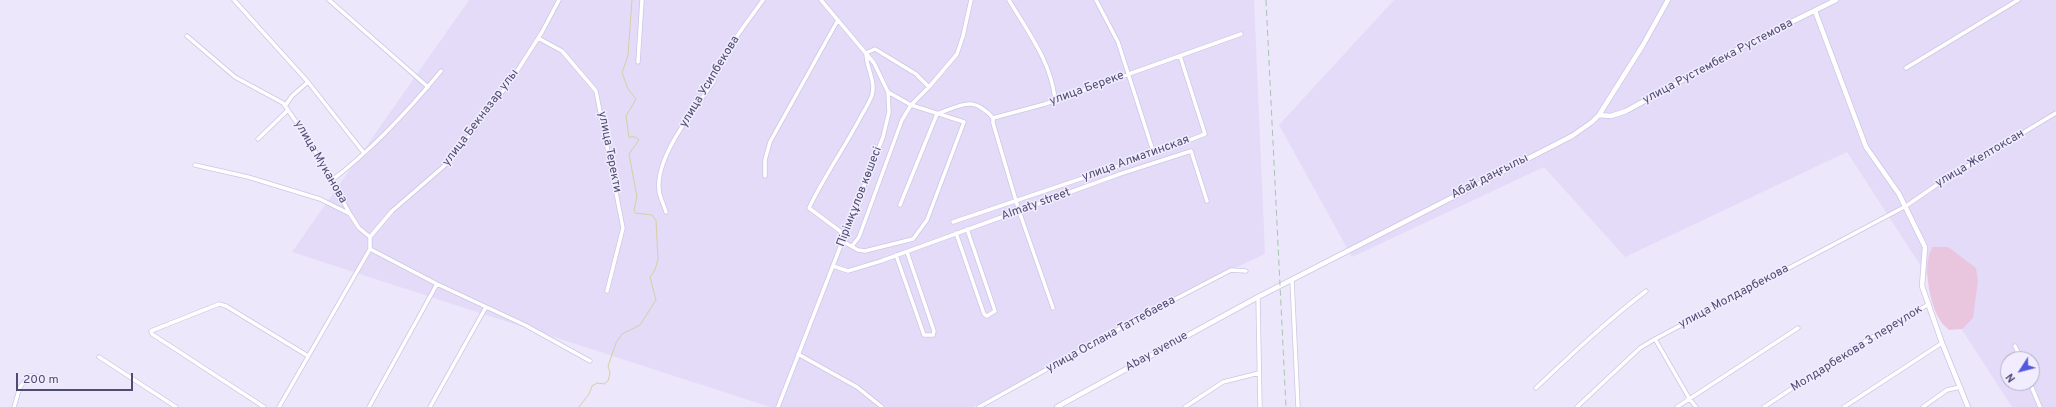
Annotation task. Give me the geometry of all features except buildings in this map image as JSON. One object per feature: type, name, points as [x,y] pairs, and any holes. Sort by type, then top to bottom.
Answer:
[{"type":"street","points":[[234,0],[308,82],[364,153]]},
{"type":"street","points":[[329,0],[428,87]]},
{"type":"street","name":"улица Бекназар улы","points":[[370,237],[392,211],[446,166],[512,79],[538,38],[559,0]]},
{"type":"street","points":[[638,62],[642,0]]},
{"type":"street","name":"улица Усипбекова","points":[[666,212],[658,190],[660,168],[667,151],[714,81],[715,72],[730,47],[763,0]]},
{"type":"street","points":[[852,246],[859,237],[902,120],[911,105],[929,87],[957,54],[964,36],[971,0]]},
{"type":"street","points":[[1009,0],[1033,37],[1048,69],[1054,85],[1055,99]]},
{"type":"street","points":[[1096,0],[1118,42],[1127,74],[1154,154]]},
{"type":"street","name":"Абай даңғылы","points":[[1258,297],[1572,136],[1592,122],[1643,45],[1668,0]]},
{"type":"street","name":"улица Рустембека Рустемова","points":[[1598,115],[1611,116],[1626,111],[1751,42],[1836,0]]},
{"type":"street","points":[[1906,68],[2018,0]]},
{"type":"street","name":"Пірімқұлов көшесі","points":[[778,407],[883,137],[889,112],[888,92],[874,64],[824,1]]},
{"type":"street","points":[[1815,11],[1866,147],[1884,171],[1906,206],[1925,247],[1922,286],[1942,343],[1968,407]]},
{"type":"street","points":[[765,176],[765,160],[770,142],[838,20]]},
{"type":"street","name":"улица Береке","points":[[993,118],[1045,104],[1055,99],[1241,34]]},
{"type":"street","name":"улица Муканова","points":[[187,36],[245,84],[277,99],[285,106],[309,140],[359,228],[370,237]]},
{"type":"street","name":"улица Теректи","points":[[538,38],[562,51],[596,91],[623,228],[607,291]]},
{"type":"street","points":[[844,234],[809,208],[824,178],[840,154],[872,94],[872,76],[866,64],[866,53],[875,49],[901,67],[916,74],[929,87]]},
{"type":"street","name":"улица Алматинская","points":[[953,222],[1154,154],[1205,134],[1180,56]]},
{"type":"street","points":[[332,180],[353,165],[403,115],[441,72]]},
{"type":"street","points":[[285,106],[292,96],[308,82]]},
{"type":"street","points":[[842,241],[858,250],[865,251],[913,239],[927,220],[964,122],[911,105],[888,92]]},
{"type":"street","points":[[900,205],[937,114],[971,103],[984,107],[993,118],[993,123],[1019,211],[1053,308]]},
{"type":"street","points":[[258,139],[288,110]]},
{"type":"street","name":"улица Желтоксан","points":[[1906,206],[1941,182],[2056,113]]},
{"type":"street","name":"Almaty street","points":[[833,266],[848,271],[907,252],[1120,174],[1191,151],[1206,201]]},
{"type":"street","points":[[195,165],[248,177],[320,199],[350,214]]},
{"type":"street","name":"улица Молдарбекова","points":[[1577,407],[1640,348],[1906,206]]},
{"type":"street","points":[[956,233],[984,314],[988,316],[995,311],[967,229]]},
{"type":"street","points":[[279,407],[370,249],[370,237]]},
{"type":"street","points":[[370,249],[437,284],[525,325],[590,361]]},
{"type":"street","points":[[896,255],[924,335],[933,335],[934,331],[907,252]]},
{"type":"street","name":"улица Ослана Таттебаева","points":[[979,407],[1231,270],[1246,271]]},
{"type":"street","points":[[1292,280],[1298,407]]},
{"type":"street","points":[[369,407],[437,284]]},
{"type":"street","points":[[1536,388],[1589,338],[1646,291]]},
{"type":"street","points":[[1258,297],[1260,407]]},
{"type":"street","name":"Abay avenue","points":[[1057,407],[1258,297]]},
{"type":"street","points":[[264,407],[152,334],[151,331],[219,304],[226,306],[308,356]]},
{"type":"street","name":"Молдарбекова 3 переулок","points":[[1764,407],[1847,352],[1929,304]]},
{"type":"street","points":[[430,407],[486,307]]},
{"type":"street","points":[[1677,407],[1798,328]]},
{"type":"street","points":[[1655,339],[1689,398],[1696,407]]},
{"type":"street","points":[[1844,407],[1942,343]]},
{"type":"street","points":[[2015,346],[2017,351]]},
{"type":"street","points":[[798,354],[857,386],[882,407]]},
{"type":"street","points":[[99,357],[176,407]]},
{"type":"street","points":[[1185,407],[1224,382],[1259,373]]},
{"type":"street","points":[[14,407],[20,387],[30,376],[38,376]]},
{"type":"street","points":[[1923,407],[1947,390],[1960,387]]},
{"type":"street","points":[[2033,391],[2040,407]]},
{"type":"shaded area","points":[[469,0],[1254,0],[1265,254],[1200,284],[973,407],[770,407],[292,252]]},
{"type":"shaded area","points":[[1394,0],[2056,0],[2056,407],[2012,407],[2002,391],[2040,391],[2040,351],[2000,351],[2000,388],[1847,152],[1625,257],[1544,167],[1352,257],[1279,125]]},
{"type":"shaded area","points":[[1933,247],[1948,247],[1976,268],[1978,281],[1973,318],[1962,329],[1949,330],[1936,313],[1930,294],[1927,273],[1929,254]]},
{"type":"waterway","points":[[579,407],[589,394],[592,386],[597,383],[604,384],[608,381],[610,373],[608,366],[616,343],[622,334],[640,325],[656,300],[650,277],[655,270],[658,259],[656,220],[652,215],[635,213],[634,210],[637,197],[629,154],[639,140],[635,137],[629,137],[626,116],[636,99],[628,89],[622,73],[628,55],[632,0]]},
{"type":"railway","points":[[1266,0],[1286,407]]}]
